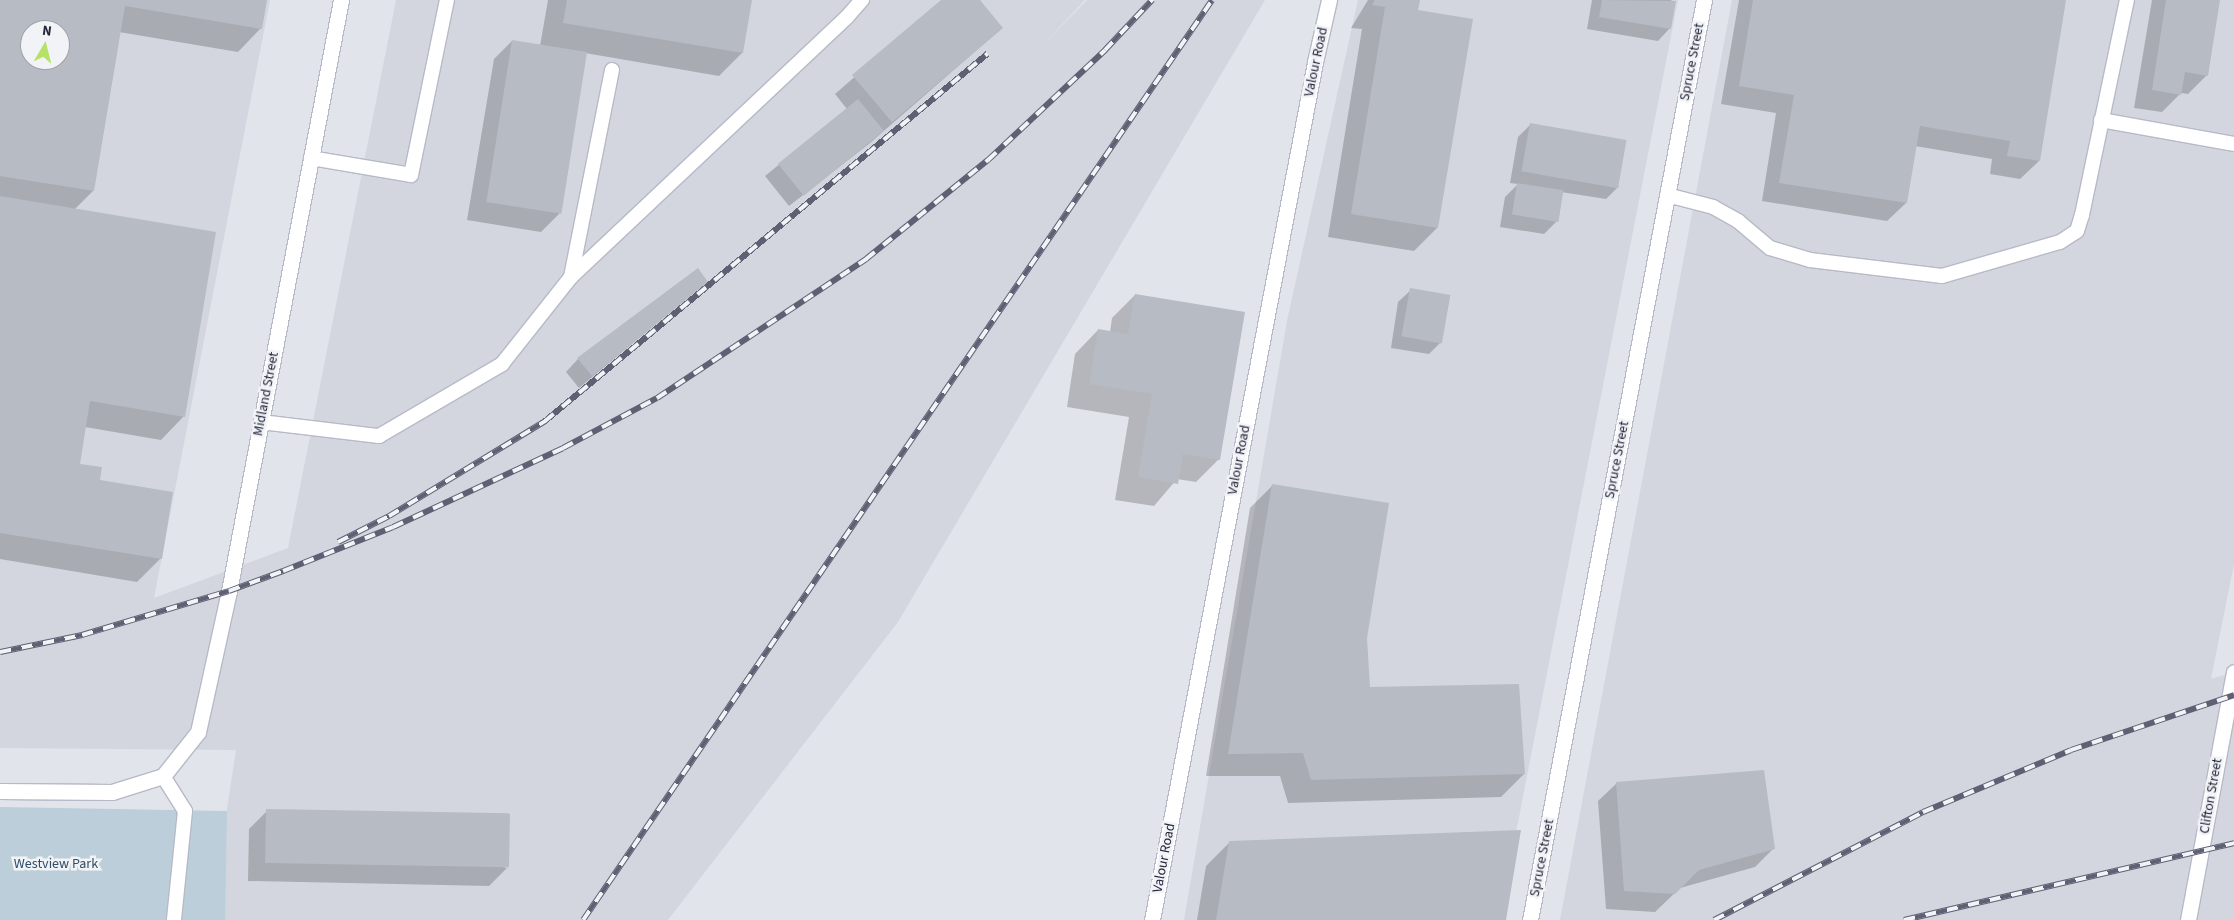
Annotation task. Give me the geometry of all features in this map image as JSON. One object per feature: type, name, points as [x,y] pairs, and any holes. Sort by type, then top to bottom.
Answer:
[{"type":"street","name":"Midland Street","points":[[163,776],[198,732],[261,422],[341,0]]},
{"type":"street","name":"Valour Road","points":[[1152,920],[1315,62],[1329,0]]},
{"type":"street","name":"Spruce Street","points":[[1530,920],[1704,0]]},
{"type":"street","name":"Clifton Street","points":[[2188,920],[2234,672]]},
{"type":"street","points":[[0,791],[112,792],[163,776]]},
{"type":"lane","points":[[311,158],[411,175],[447,0]]},
{"type":"lane","points":[[261,422],[379,436],[502,364],[571,277],[847,18],[862,0]]},
{"type":"lane","points":[[1667,195],[1713,207],[1738,221],[1770,248],[1810,260],[1942,276],[2060,242],[2078,231],[2127,0]]},
{"type":"lane","points":[[571,277],[612,70]]},
{"type":"lane","points":[[2101,120],[2234,144]]},
{"type":"lane","points":[[163,776],[185,811],[174,920]]},
{"type":"shaded area","points":[[0,0],[270,0],[154,598],[288,548],[396,0],[1085,0],[1043,45],[1087,0],[1265,0],[898,622],[668,920],[210,920],[236,750],[0,748]]},
{"type":"shaded area","points":[[1358,0],[1678,0],[1499,920],[1184,920],[1287,321]]},
{"type":"shaded area","points":[[1732,0],[2234,0],[2234,564],[2211,679],[2234,672],[2234,920],[1560,920]]},
{"type":"green space","name":"Westview Park","points":[[0,807],[227,811],[225,920],[0,920]]},
{"type":"building","points":[[0,0],[267,0],[262,29],[125,6],[94,191],[0,176]]},
{"type":"building","points":[[567,0],[752,0],[743,53],[563,23]]},
{"type":"building","points":[[941,0],[980,0],[1003,28],[892,122],[852,75]]},
{"type":"building","points":[[1375,0],[1420,0],[1418,10],[1473,19],[1438,228],[1351,214],[1385,7],[1372,5]]},
{"type":"building","points":[[1602,0],[1676,1],[1671,29],[1599,17]]},
{"type":"building","points":[[1753,0],[2066,0],[2040,161],[2007,156],[2010,141],[1920,126],[1907,203],[1779,183],[1794,95],[1739,86]]},
{"type":"building","points":[[2166,0],[2220,0],[2208,76],[2185,72],[2181,95],[2152,90]]},
{"type":"building","points":[[512,40],[587,52],[561,214],[486,202]]},
{"type":"building","points":[[858,99],[884,131],[804,196],[778,164]]},
{"type":"building","points":[[1530,123],[1627,140],[1618,188],[1521,171]]},
{"type":"building","points":[[1517,183],[1563,190],[1558,222],[1512,215]]},
{"type":"building","points":[[0,196],[216,232],[185,417],[90,401],[80,464],[102,467],[100,480],[173,492],[162,559],[0,533]]},
{"type":"building","points":[[698,268],[708,282],[592,376],[577,358]]},
{"type":"building","points":[[1410,288],[1450,295],[1442,343],[1401,336]]},
{"type":"building","points":[[1135,294],[1245,312],[1220,460],[1183,454],[1178,484],[1138,477],[1152,394],[1089,384],[1098,329],[1128,334]]},
{"type":"building","points":[[1272,484],[1389,503],[1367,638],[1370,687],[1519,684],[1525,774],[1311,780],[1303,753],[1228,754]]},
{"type":"building","points":[[1764,770],[1775,849],[1699,870],[1675,894],[1624,891],[1616,782]]},
{"type":"building","points":[[266,809],[510,813],[509,867],[265,863]]},
{"type":"building","points":[[1521,830],[1506,920],[1216,920],[1229,841]]},
{"type":"railway","points":[[0,652],[82,635],[229,591],[283,571],[393,527],[563,448],[657,398],[866,259],[988,160],[1105,50],[1152,0]]},
{"type":"railway","points":[[583,920],[1212,0]]},
{"type":"railway","points":[[338,542],[389,516],[545,421],[987,54]]},
{"type":"railway","points":[[1714,920],[1923,812],[2071,750],[2234,695]]},
{"type":"railway","points":[[1904,920],[2234,843]]}]
